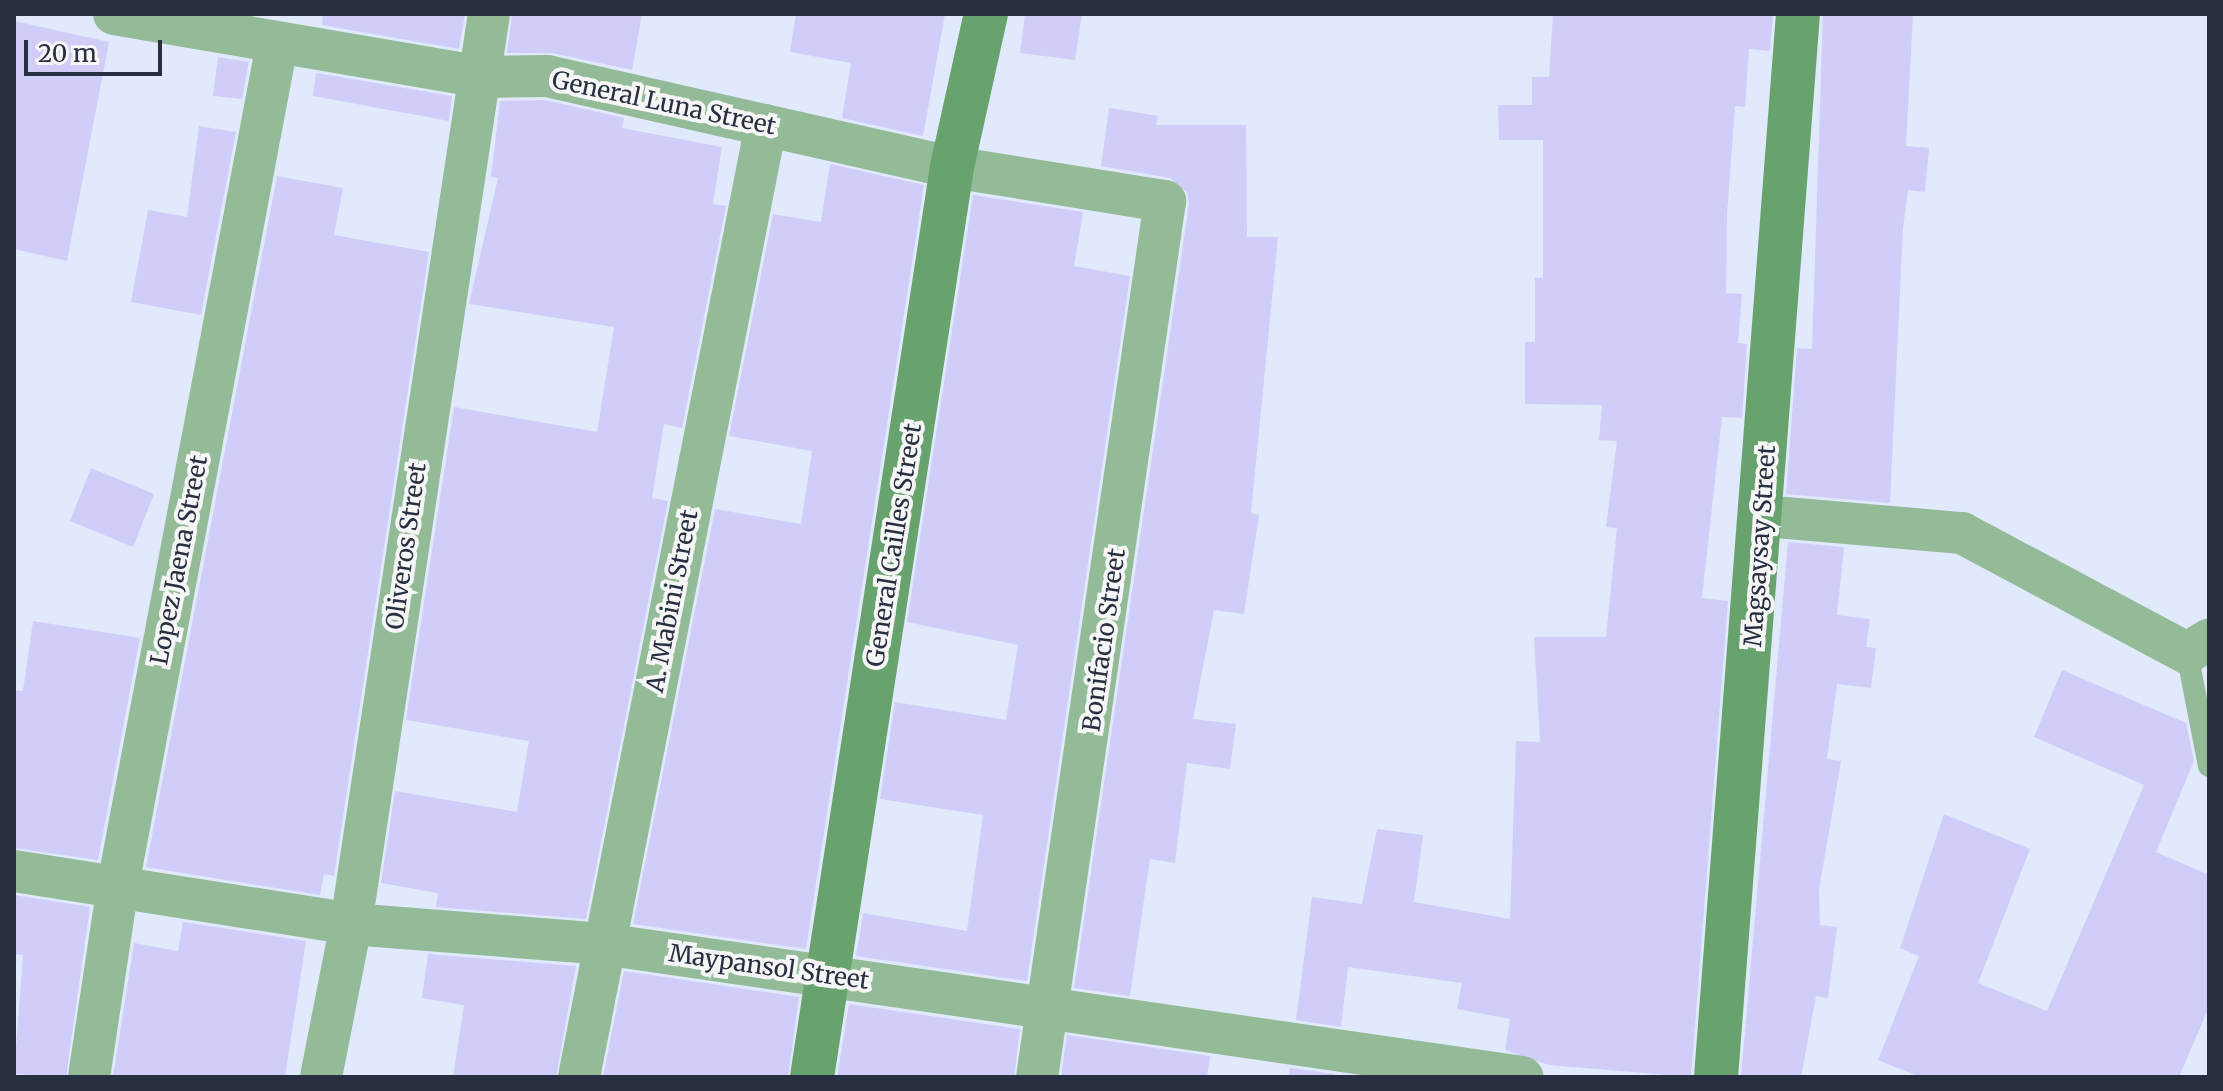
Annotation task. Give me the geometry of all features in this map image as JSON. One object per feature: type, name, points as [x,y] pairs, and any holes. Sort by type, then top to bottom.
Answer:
[{"type":"street","name":"General Luna Street","points":[[114,14],[481,77],[547,76],[952,167],[1165,201]]},
{"type":"street","name":"Oliveros Street","points":[[321,1077],[351,924],[445,274],[481,77],[489,14]]},
{"type":"street","name":"General Cailles Street","points":[[812,1077],[952,167],[986,14]]},
{"type":"street","name":"Magsaysay Street","points":[[1716,1077],[1763,516],[1798,14]]},
{"type":"street","name":"Lopez Jaena Street","points":[[89,1077],[118,885],[277,44]]},
{"type":"street","name":"A. Mabini Street","points":[[579,1077],[766,125]]},
{"type":"street","name":"Bonifacio Street","points":[[1037,1077],[1052,1006],[1165,201]]},
{"type":"street","points":[[1763,516],[1962,533],[2198,646]]},
{"type":"street","name":"Maypansol Street","points":[[14,871],[351,924],[603,944],[1052,1006],[1522,1077]]},
{"type":"lane","points":[[2198,646],[2209,766]]},
{"type":"building","points":[[323,14],[465,14],[459,49],[322,25]]},
{"type":"building","points":[[512,14],[642,14],[632,70],[552,53],[507,53]]},
{"type":"building","points":[[796,14],[945,14],[923,136],[842,118],[851,63],[790,52]]},
{"type":"building","points":[[1025,14],[1082,14],[1075,60],[1020,53]]},
{"type":"building","points":[[1553,14],[1773,15],[1770,51],[1749,49],[1745,107],[1735,106],[1727,215],[1726,293],[1742,294],[1738,343],[1747,344],[1742,418],[1722,417],[1702,598],[1728,601],[1691,1077],[1549,1065],[1505,1050],[1510,1019],[1457,1009],[1462,983],[1348,967],[1341,1027],[1296,1020],[1312,897],[1362,904],[1377,829],[1423,835],[1414,902],[1510,919],[1516,741],[1540,742],[1534,637],[1606,637],[1617,528],[1606,527],[1617,441],[1599,440],[1602,405],[1525,404],[1525,342],[1535,342],[1535,278],[1543,278],[1543,140],[1499,140],[1498,105],[1532,105],[1532,77],[1549,77]]},
{"type":"building","points":[[1823,14],[1913,14],[1906,146],[1929,148],[1925,192],[1908,190],[1903,228],[1890,503],[1786,494],[1797,348],[1812,349]]},
{"type":"building","points":[[14,21],[109,42],[67,261],[14,249]]},
{"type":"building","points":[[218,57],[249,62],[242,99],[213,96]]},
{"type":"building","points":[[316,73],[452,96],[449,121],[313,96]]},
{"type":"building","points":[[545,100],[624,118],[622,128],[722,147],[713,204],[726,206],[682,428],[664,424],[652,498],[668,501],[586,919],[436,907],[438,893],[381,883],[395,791],[517,812],[529,741],[406,720],[454,407],[597,432],[614,327],[469,304],[498,178],[491,177],[500,101]]},
{"type":"building","points":[[1109,108],[1158,116],[1156,125],[1246,125],[1247,237],[1278,237],[1251,513],[1259,515],[1244,614],[1214,610],[1193,719],[1236,724],[1230,769],[1187,763],[1175,863],[1150,859],[1130,996],[1074,988],[1189,204],[1187,192],[1170,178],[1101,166]]},
{"type":"building","points":[[199,126],[236,132],[201,315],[131,302],[148,210],[187,217]]},
{"type":"building","points":[[830,164],[924,185],[806,949],[633,924],[715,509],[801,524],[812,451],[729,436],[773,214],[821,222]]},
{"type":"building","points":[[277,176],[343,188],[334,235],[429,252],[334,876],[324,874],[320,895],[146,867]]},
{"type":"building","points":[[973,195],[1083,212],[1074,266],[1130,276],[1027,981],[856,956],[863,913],[967,931],[983,815],[880,799],[895,702],[1006,720],[1018,645],[907,622]]},
{"type":"building","points":[[91,468],[154,494],[133,547],[70,521]]},
{"type":"building","points":[[1788,542],[1844,547],[1837,615],[1870,619],[1866,647],[1876,648],[1871,688],[1837,684],[1827,759],[1841,761],[1819,890],[1820,925],[1837,927],[1828,998],[1816,996],[1801,1077],[1741,1077]]},
{"type":"building","points":[[33,621],[140,638],[98,860],[14,848],[14,690],[23,691]]},
{"type":"building","points":[[2062,670],[2186,723],[2194,761],[2156,852],[2209,875],[2209,1007],[2179,1077],[1920,1077],[1878,1060],[1919,956],[1900,948],[1944,814],[2030,849],[1978,983],[2047,1011],[2144,785],[2034,737]]},
{"type":"building","points":[[14,895],[90,907],[66,1077],[14,1074],[23,955],[14,954]]},
{"type":"building","points":[[183,922],[306,941],[285,1077],[113,1077],[134,943],[178,951]]},
{"type":"building","points":[[428,954],[576,966],[556,1077],[453,1077],[464,1005],[422,998]]},
{"type":"building","points":[[624,971],[799,997],[788,1077],[603,1077]]},
{"type":"building","points":[[849,1004],[1020,1029],[1014,1077],[837,1077]]},
{"type":"building","points":[[1067,1035],[1210,1056],[1207,1077],[1061,1077]]},
{"type":"building","points":[[1290,1068],[1335,1074],[1334,1077],[1289,1077]]}]
